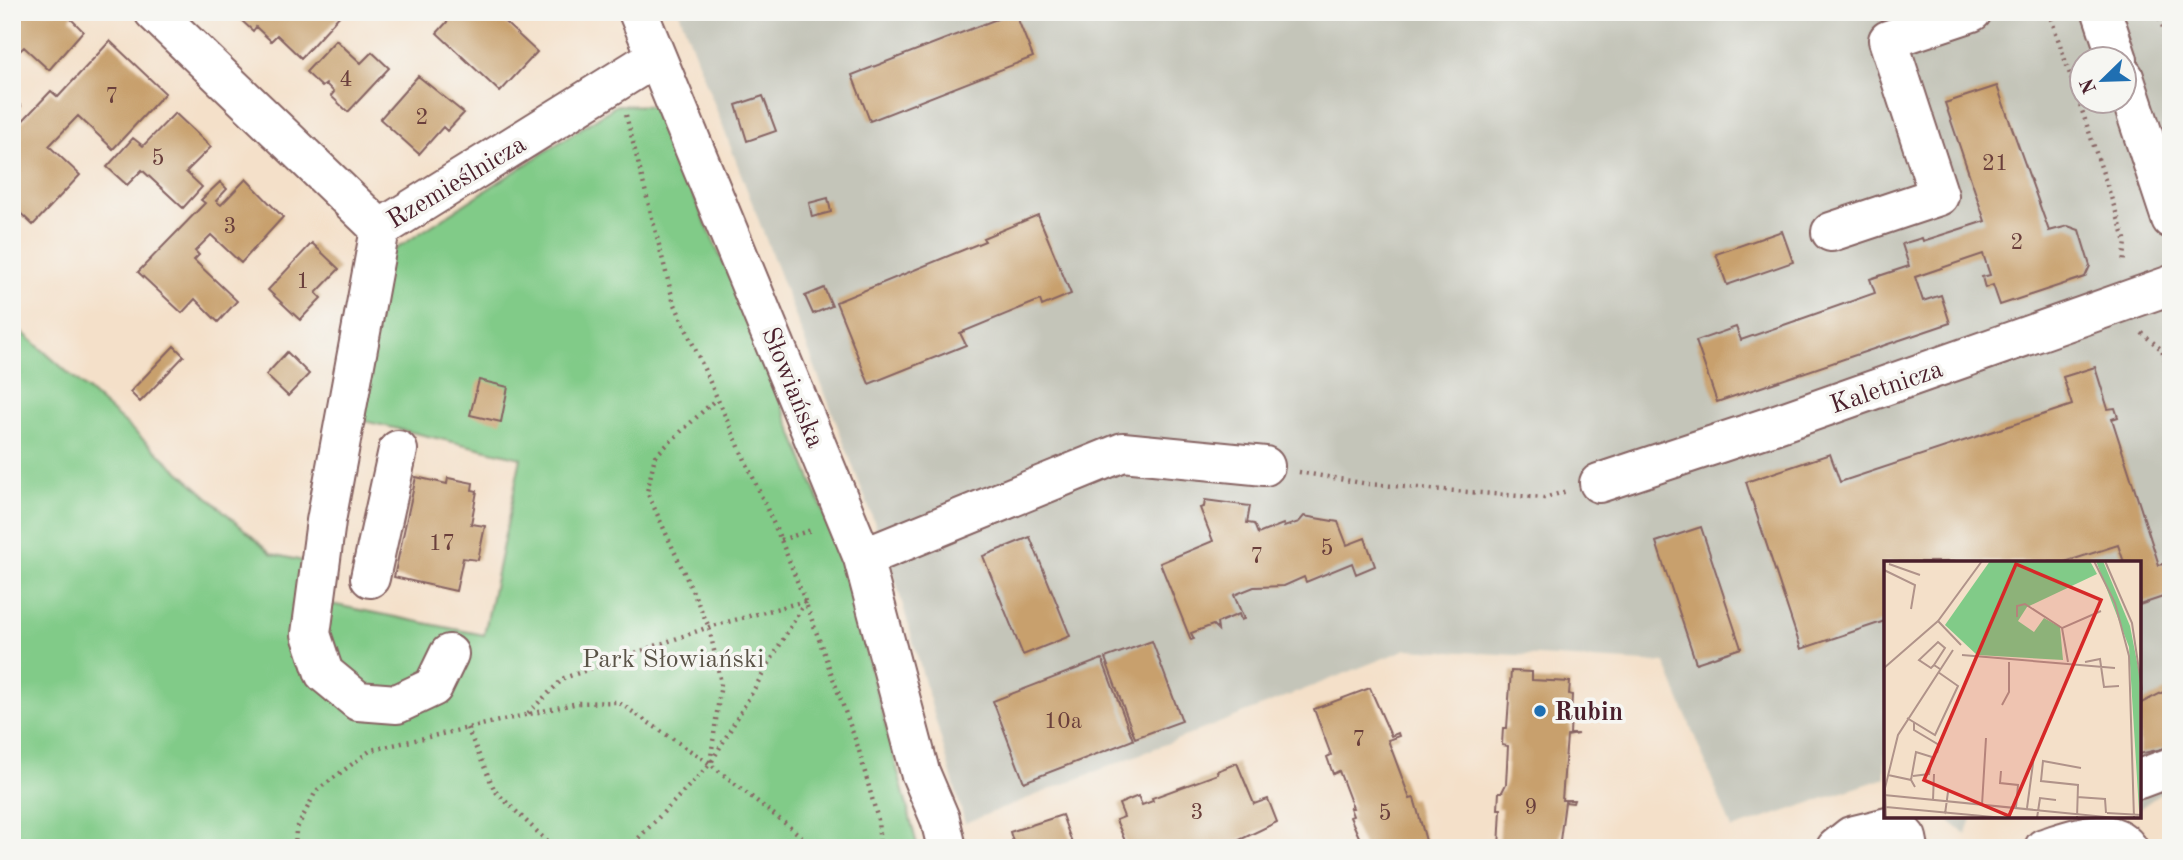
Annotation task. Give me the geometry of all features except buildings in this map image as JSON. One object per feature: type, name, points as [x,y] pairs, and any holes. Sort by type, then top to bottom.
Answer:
[{"type":"street","name":"Rzemieślnicza","points":[[154,12],[380,229],[656,57]]},
{"type":"street","name":"Słowiańska","points":[[639,12],[863,558],[920,772]]},
{"type":"street","points":[[1832,232],[1939,196],[1888,40],[1972,12]]},
{"type":"street","points":[[2102,12],[2113,46]]},
{"type":"street","points":[[2136,116],[2171,219]]},
{"type":"street","points":[[380,229],[326,521],[311,634],[324,673],[358,701],[397,704],[433,687],[449,654]]},
{"type":"street","name":"Kaletnicza","points":[[1599,483],[2130,302],[2171,285]]},
{"type":"street","points":[[370,578],[398,450]]},
{"type":"street","points":[[863,558],[1122,452],[1265,466]]},
{"type":"street","points":[[326,521],[380,531]]},
{"type":"street","points":[[2141,778],[2171,766]]},
{"type":"street","points":[[920,772],[924,819],[930,848]]},
{"type":"street","points":[[920,772],[940,819],[947,848]]},
{"type":"street","points":[[1836,848],[1852,836],[1896,825],[1907,838],[1909,848]]},
{"type":"street","points":[[2044,848],[2086,835],[2104,834],[2123,841],[2128,848]]},
{"type":"path","points":[[2049,12],[2126,242],[2121,276],[2140,331],[2162,350],[2171,377]]},
{"type":"path","points":[[2158,12],[2171,52]]},
{"type":"path","points":[[615,84],[673,300],[781,540],[805,601],[858,747],[878,820],[880,848]]},
{"type":"path","points":[[710,764],[721,683],[709,627],[646,492],[655,456],[716,398]]},
{"type":"path","points":[[1265,466],[1368,484],[1544,498],[1599,483]]},
{"type":"path","points":[[527,714],[565,678],[709,627],[805,601]]},
{"type":"path","points":[[629,848],[710,764],[805,601]]},
{"type":"path","points":[[295,848],[296,830],[316,791],[371,750],[578,703],[618,702],[710,764],[816,848]]},
{"type":"path","points":[[467,728],[495,791],[554,848]]},
{"type":"shaded area","points":[[679,12],[2171,12],[2171,798],[2164,791],[2141,808],[2141,561],[1884,561],[1884,778],[1732,829],[1665,663],[1407,649],[965,823],[893,571]]},
{"type":"shaded area","points":[[1945,818],[1972,818],[1966,835]]},
{"type":"green space","name":"Park Słowiański","points":[[617,105],[654,106],[748,319],[841,556],[918,848],[12,848],[12,323],[272,554],[334,568],[326,603],[484,635],[521,458],[364,421],[364,396],[388,254]]},
{"type":"place","name":"Rubin","points":[[1540,711]]}]
